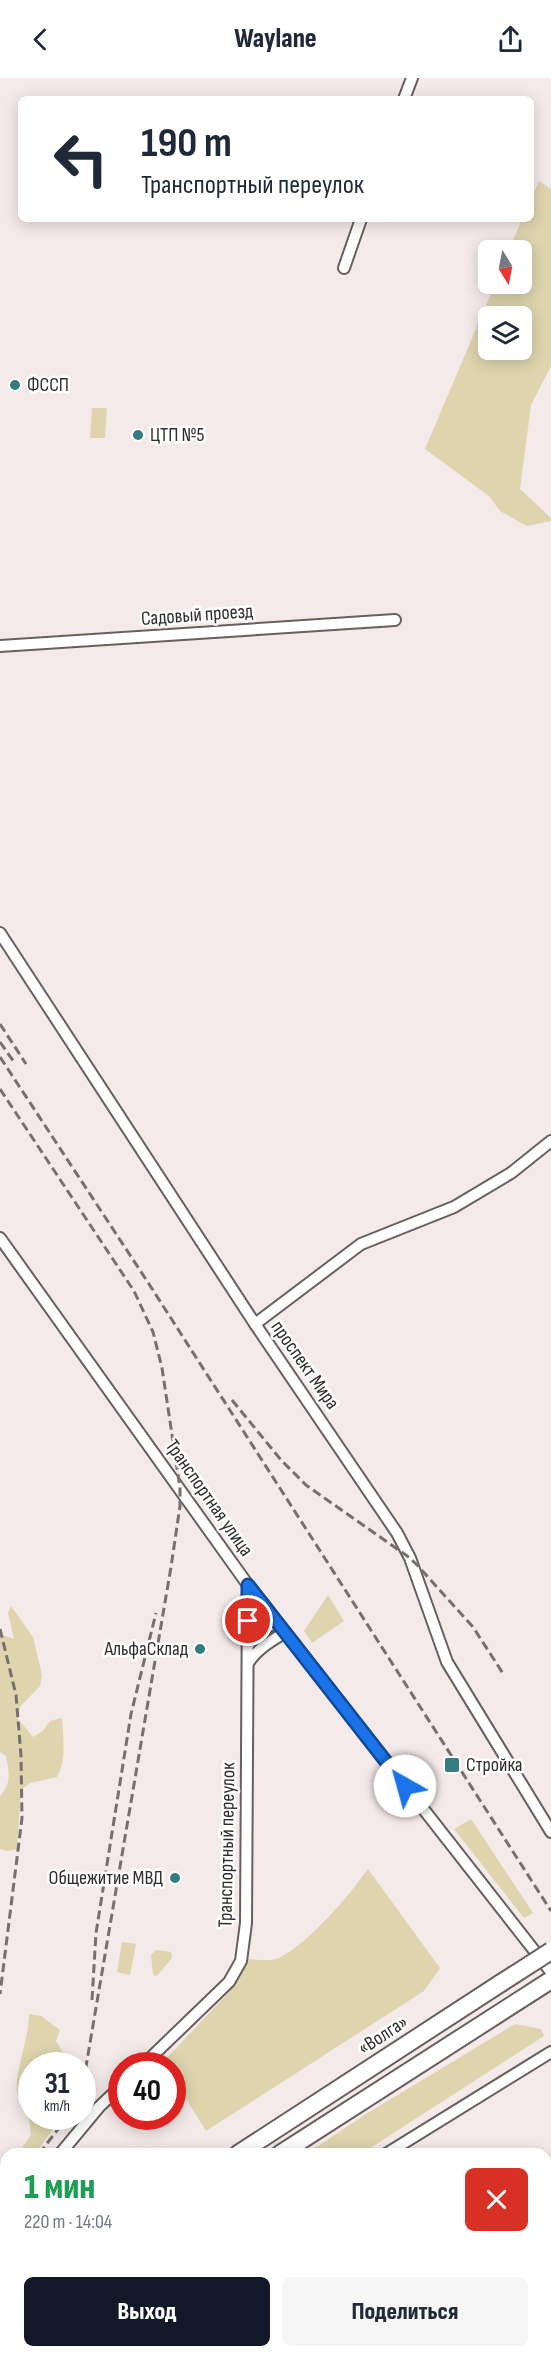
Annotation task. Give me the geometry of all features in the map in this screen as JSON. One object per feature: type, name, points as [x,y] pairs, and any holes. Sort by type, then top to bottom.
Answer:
[{"type":"highway","name":"«Волга»","points":[[247,2148],[551,1951]]},
{"type":"highway","points":[[289,2148],[551,1980]]},
{"type":"street","points":[[405,96],[412,78]]},
{"type":"street","points":[[344,268],[360,222]]},
{"type":"street","name":"Садовый проезд","points":[[0,645],[395,620]]},
{"type":"street","name":"проспект Мира","points":[[0,933],[255,1324],[398,1533],[410,1557],[430,1620],[447,1662],[551,1832]]},
{"type":"street","points":[[255,1324],[362,1244],[454,1207],[511,1173],[551,1141]]},
{"type":"street","name":"Транспортная улица","points":[[0,1238],[284,1633],[551,1971]]},
{"type":"street","name":"Транспортный переулок","points":[[156,2052],[229,1982],[241,1961],[246,1923],[248,1585]]},
{"type":"street","points":[[249,1644],[259,1632],[276,1622]]},
{"type":"street","points":[[248,1663],[253,1655],[284,1633]]},
{"type":"street","points":[[396,2148],[551,2052]]},
{"type":"street","points":[[65,2148],[108,2098]]},
{"type":"shaded area","points":[[539,181],[551,189],[551,366],[531,405],[520,489],[551,518],[551,521],[527,526],[500,511],[489,496],[425,449],[478,324],[478,360],[532,360],[532,306],[486,306],[491,294],[532,294],[532,240],[513,240],[521,222],[534,222],[534,192]]},
{"type":"shaded area","points":[[92,408],[107,408],[105,438],[90,438]]},
{"type":"shaded area","points":[[328,1595],[344,1621],[312,1643],[304,1631]]},
{"type":"shaded area","points":[[11,1606],[33,1637],[42,1675],[40,1686],[20,1707],[18,1719],[33,1737],[43,1731],[50,1721],[62,1718],[64,1748],[57,1777],[30,1783],[21,1790],[17,1849],[8,1851],[0,1849],[0,1796],[9,1777],[6,1756],[0,1752],[0,1634],[14,1639],[8,1613]]},
{"type":"shaded area","points":[[471,1819],[533,1913],[524,1918],[454,1829]]},
{"type":"shaded area","points":[[368,1869],[440,1968],[424,1991],[206,2131],[186,2099],[186,2052],[172,2052],[231,1990],[246,1959],[279,1958],[316,1930],[350,1893]]},
{"type":"shaded area","points":[[122,1942],[136,1944],[130,1975],[117,1972]]},
{"type":"shaded area","points":[[156,1950],[171,1952],[172,1958],[157,1976],[153,1975],[151,1955]]},
{"type":"shaded area","points":[[29,2014],[41,2016],[60,2030],[56,2041],[63,2052],[23,2052]]},
{"type":"shaded area","points":[[515,2024],[541,2029],[544,2036],[370,2148],[315,2148],[366,2114]]},
{"type":"shaded area","points":[[30,2130],[53,2130],[39,2148],[22,2148],[31,2135]]},
{"type":"railway","points":[[0,1024],[26,1064]]},
{"type":"railway","points":[[0,1042],[14,1062]]},
{"type":"railway","points":[[0,1057],[149,1284],[551,1911]]},
{"type":"railway","points":[[0,1089],[134,1291],[153,1332],[162,1368],[180,1488],[180,1506],[171,1567],[88,2052]]},
{"type":"railway","points":[[232,1400],[281,1460],[306,1485],[418,1566],[473,1627],[504,1675]]},
{"type":"railway","points":[[92,2000],[96,1933],[131,1714],[156,1613]]},
{"type":"railway","points":[[0,1629],[16,1695],[21,1756],[22,1818],[0,1994]]},
{"type":"railway","points":[[44,2148],[57,2130]]},
{"type":"place","name":"ФССП","points":[[15,385]]},
{"type":"place","name":"ЦТП №5","points":[[138,435]]},
{"type":"place","name":"АльфаСклад","points":[[200,1649]]},
{"type":"place","name":"Стройка","points":[[452,1765]]},
{"type":"place","name":"Общежитие МВД","points":[[175,1878]]},
{"type":"route","points":[[248,1621],[248,1585],[405,1786]]}]
